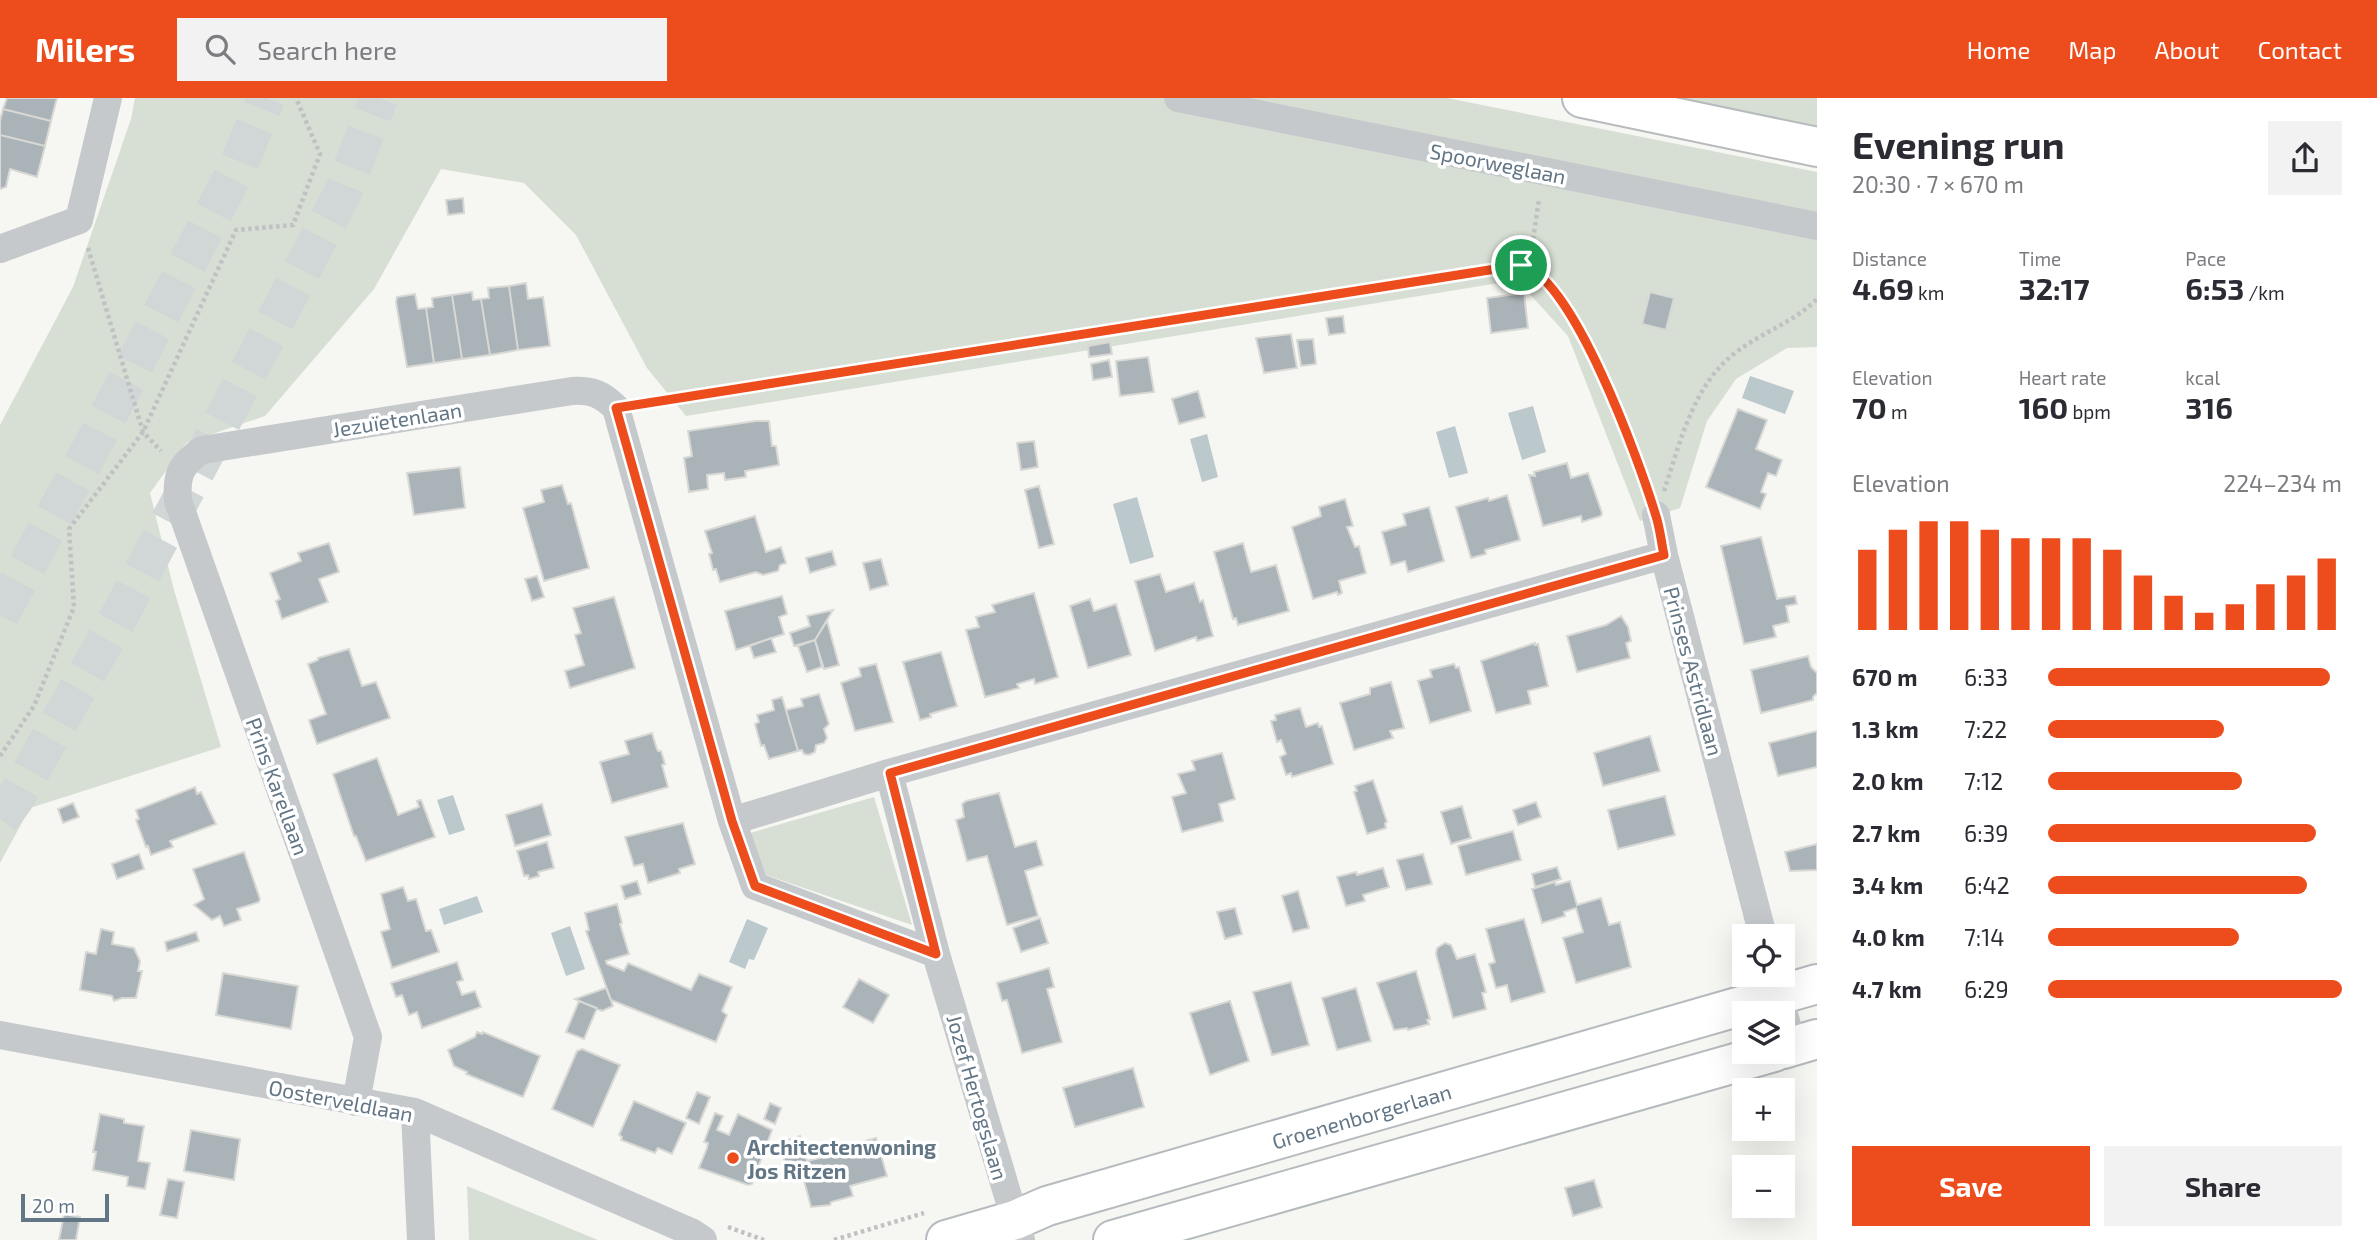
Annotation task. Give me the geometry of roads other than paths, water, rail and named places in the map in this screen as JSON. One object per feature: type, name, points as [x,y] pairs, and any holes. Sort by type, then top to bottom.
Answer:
[{"type":"main road","points":[[1582,98],[1817,147]]},
{"type":"main road","name":"Groenenborgerlaan","points":[[1795,985],[1817,984]]},
{"type":"main road","name":"Groenenborgerlaan","points":[[946,1240],[1018,1230],[1047,1206],[1769,987]]},
{"type":"main road","points":[[1112,1240],[1732,1064]]},
{"type":"street","points":[[0,249],[79,220],[108,98]]},
{"type":"street","name":"Spoorweglaan","points":[[1178,98],[1817,226]]},
{"type":"street","name":"Jezuïetenlaan","points":[[180,471],[189,459],[202,450],[572,391],[590,390],[605,397],[616,408],[732,821]]},
{"type":"street","name":"Prins Karellaan","points":[[180,471],[176,482],[182,517],[368,1037],[356,1102]]},
{"type":"street","name":"Prinses Astridlaan","points":[[1656,515],[1760,924]]},
{"type":"street","points":[[936,954],[755,886],[732,821],[890,773],[1664,555]]},
{"type":"street","name":"Jozef Hertogslaan","points":[[890,773],[936,954],[1018,1230]]},
{"type":"street","name":"Oosterveldlaan","points":[[0,1035],[415,1112],[697,1236]]},
{"type":"street","points":[[415,1112],[421,1240]]},
{"type":"tunnel","points":[[0,615],[96,439],[239,164],[266,98]]},
{"type":"tunnel","points":[[0,819],[15,799],[121,613],[342,194],[379,98]]},
{"type":"place","name":"Architectenwoning Jos Ritzen","points":[[733,1158]]}]
